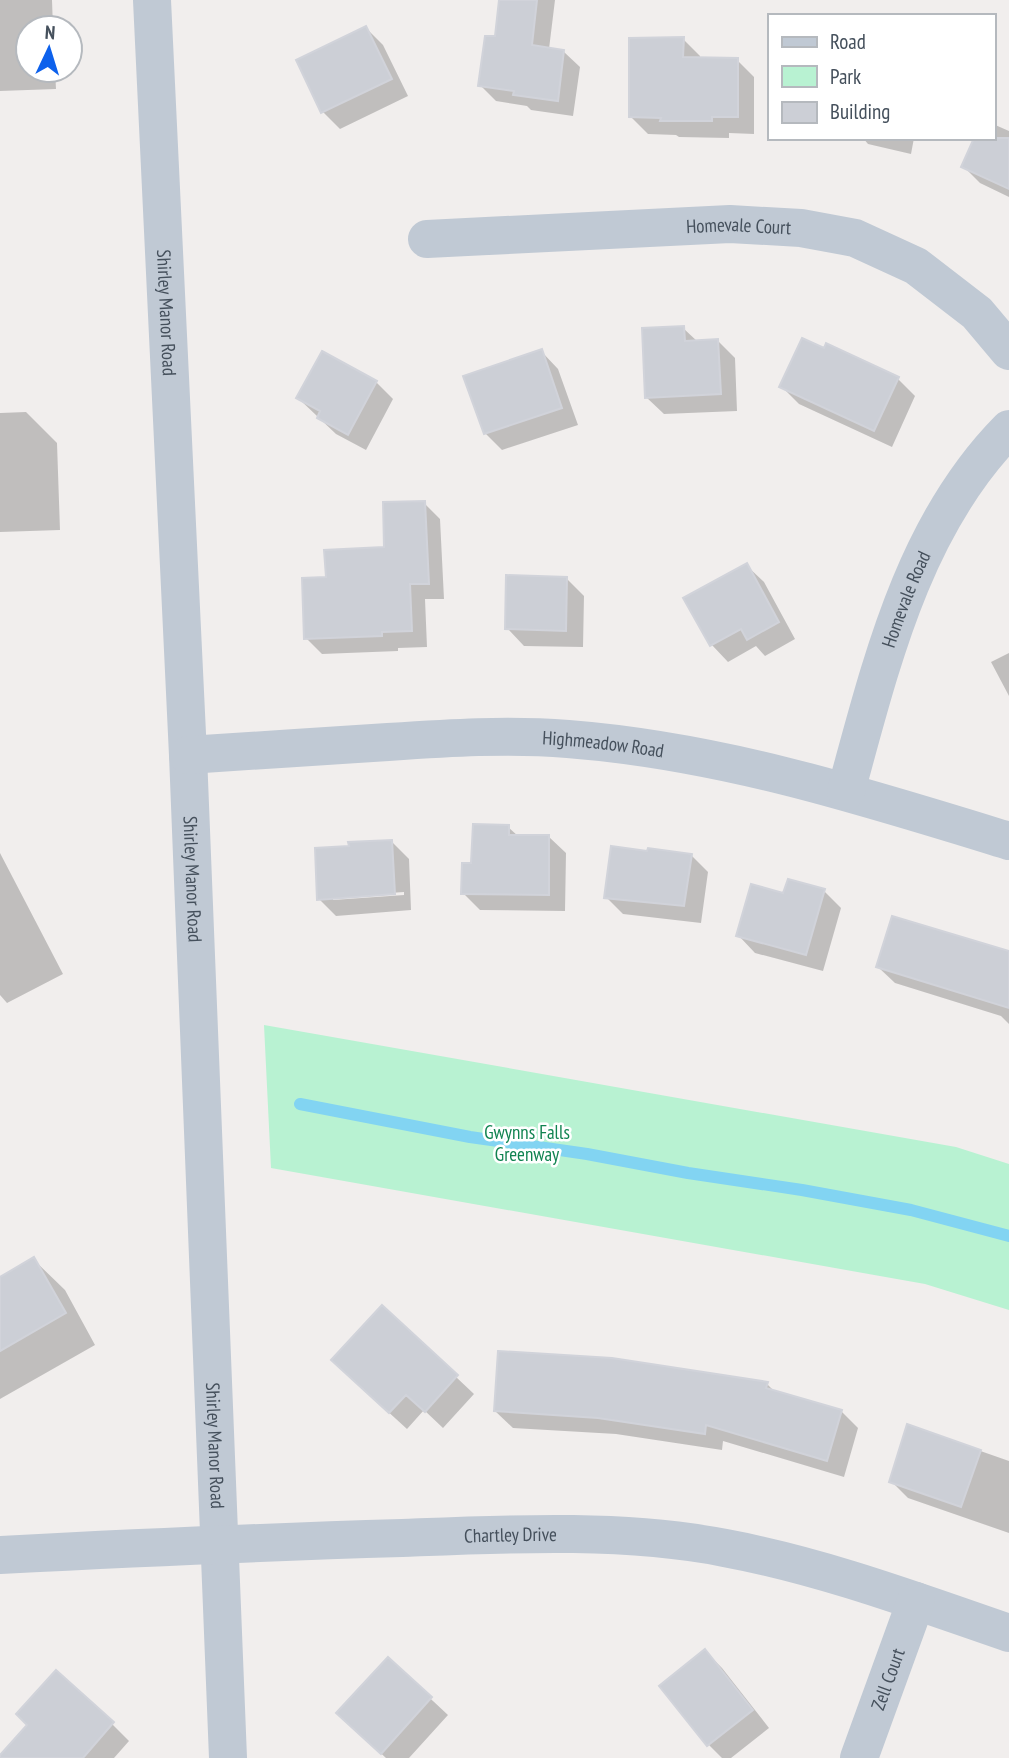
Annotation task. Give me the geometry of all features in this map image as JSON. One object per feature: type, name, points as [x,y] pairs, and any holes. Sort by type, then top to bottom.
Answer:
[{"type":"street","name":"Shirley Manor Road","points":[[152,0],[188,755],[228,1758]]},
{"type":"street","name":"Homevale Court","points":[[427,239],[730,224],[801,228],[855,238],[916,266],[976,313],[1009,351]]},
{"type":"street","name":"Homevale Road","points":[[846,791],[882,659],[918,564],[952,502],[993,445],[1009,429]]},
{"type":"street","name":"Highmeadow Road","points":[[188,755],[467,737],[565,738],[649,747],[747,765],[846,791],[1009,841]]},
{"type":"street","name":"Chartley Drive","points":[[0,1555],[219,1544],[524,1534],[636,1538],[736,1550],[811,1567],[1009,1633]]},
{"type":"street","name":"Zell Court","points":[[859,1758],[916,1601]]},
{"type":"green space","name":"Gwynns Falls Greenway","points":[[264,1025],[956,1147],[1009,1164],[1009,1310],[925,1284],[271,1168]]},
{"type":"building","points":[[499,0],[537,0],[532,45],[564,50],[558,101],[513,95],[514,91],[478,86],[485,36],[495,36]]},
{"type":"building","points":[[366,26],[392,79],[321,113],[296,60]]},
{"type":"building","points":[[684,37],[683,57],[738,58],[738,117],[712,117],[712,121],[660,121],[661,118],[629,117],[629,38]]},
{"type":"building","points":[[1009,138],[1009,189],[961,167],[973,140]]},
{"type":"building","points":[[684,326],[685,341],[718,339],[721,394],[645,398],[642,328]]},
{"type":"building","points":[[802,338],[824,348],[826,343],[899,377],[874,431],[779,387]]},
{"type":"building","points":[[542,349],[562,408],[484,434],[463,376]]},
{"type":"building","points":[[322,351],[377,381],[348,435],[317,418],[320,411],[296,398]]},
{"type":"building","points":[[425,501],[429,584],[410,584],[412,631],[382,632],[382,636],[304,639],[302,578],[326,577],[324,550],[384,547],[383,502]]},
{"type":"building","points":[[747,563],[779,622],[747,640],[741,629],[710,646],[683,598]]},
{"type":"building","points":[[506,575],[567,577],[566,631],[505,629]]},
{"type":"building","points":[[473,824],[509,825],[509,835],[549,835],[549,895],[461,894],[462,863],[471,863]]},
{"type":"building","points":[[392,840],[395,894],[317,900],[315,848],[349,846],[348,842]]},
{"type":"building","points":[[611,846],[692,854],[684,906],[604,898]]},
{"type":"building","points":[[788,879],[825,889],[806,955],[736,936],[751,884],[783,893]]},
{"type":"building","points":[[892,916],[1009,951],[1009,1008],[876,967]]},
{"type":"building","points":[[34,1257],[66,1313],[0,1351],[0,1277]]},
{"type":"building","points":[[382,1305],[458,1375],[425,1412],[406,1395],[389,1413],[331,1360]]},
{"type":"building","points":[[498,1351],[612,1358],[768,1382],[766,1388],[842,1410],[827,1461],[706,1425],[705,1434],[598,1418],[494,1411]]},
{"type":"building","points":[[907,1424],[981,1450],[961,1507],[889,1482]]},
{"type":"building","points":[[705,1649],[753,1710],[707,1746],[659,1686]]},
{"type":"building","points":[[388,1657],[432,1697],[381,1754],[336,1713]]},
{"type":"building","points":[[56,1670],[114,1722],[83,1758],[0,1758],[27,1725],[16,1714]]},
{"type":"waterway","points":[[300,1104],[470,1137],[587,1154],[911,1210],[1009,1236]]}]
